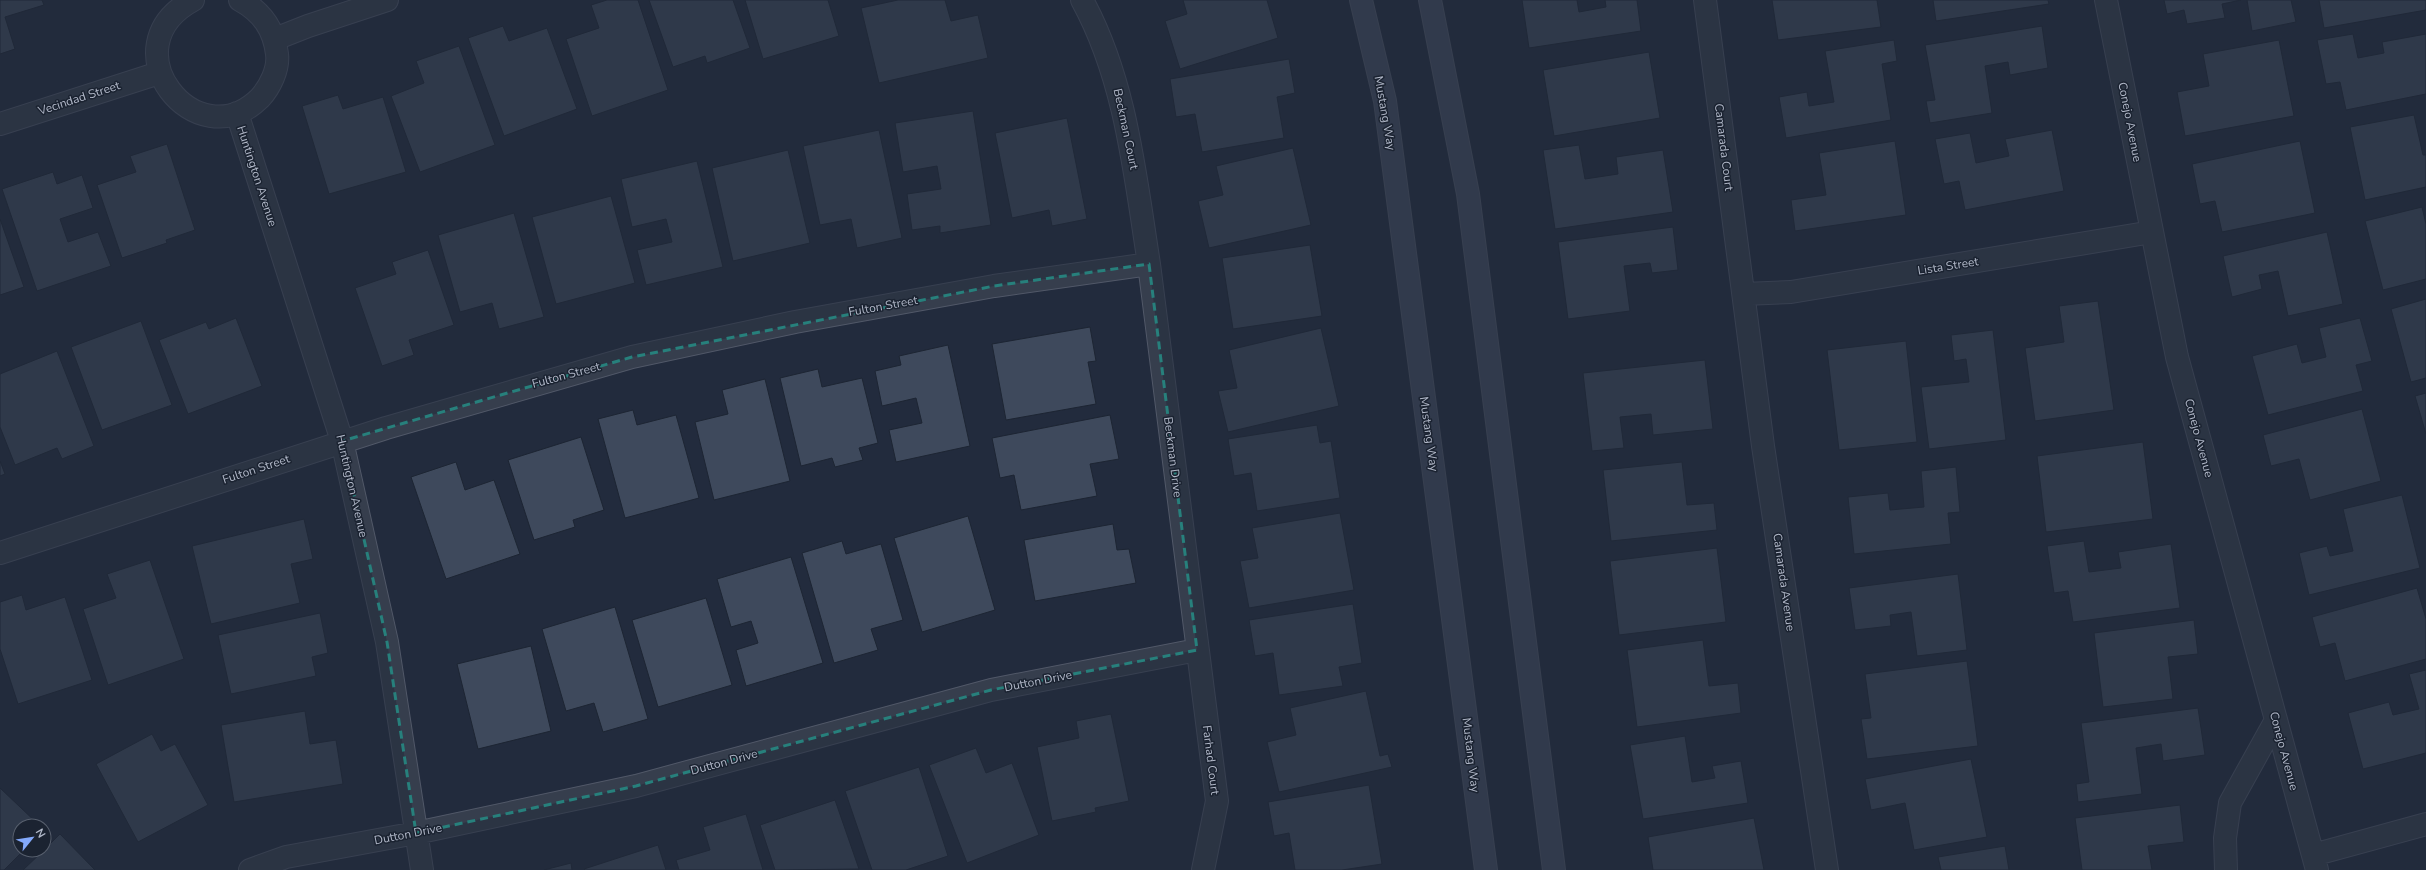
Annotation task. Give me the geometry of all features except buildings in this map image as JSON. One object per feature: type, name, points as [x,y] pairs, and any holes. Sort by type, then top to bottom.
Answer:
[{"type":"street","points":[[193,0],[180,7],[168,20],[159,37],[157,55],[159,73],[168,91],[181,104],[205,114],[218,116],[237,113],[253,104],[266,91],[274,75],[278,57],[275,39],[267,22],[253,7],[240,0]]},
{"type":"street","points":[[275,39],[308,26],[387,0]]},
{"type":"street","name":"Beckman Court","points":[[1082,0],[1090,14],[1117,87],[1136,177],[1149,264]]},
{"type":"street","name":"Mustang Way","points":[[1361,0],[1385,101],[1486,870]]},
{"type":"street","points":[[1430,0],[1468,194],[1554,870]]},
{"type":"street","name":"Camarada Court","points":[[1705,0],[1744,294]]},
{"type":"street","name":"Conejo Avenue","points":[[2106,0],[2177,357],[2315,862]]},
{"type":"street","name":"Vecindad Street","points":[[0,124],[159,73]]},
{"type":"street","name":"Huntington Avenue","points":[[237,113],[342,441],[387,642],[422,870]]},
{"type":"street","name":"Lista Street","points":[[1744,294],[1791,292],[2152,232]]},
{"type":"street","name":"Fulton Street","points":[[0,553],[342,441],[509,390],[632,357],[795,322],[994,286],[1149,264]]},
{"type":"street","name":"Beckman Drive","points":[[1149,264],[1197,650]]},
{"type":"street","name":"Camarada Avenue","points":[[1744,294],[1764,453],[1826,870]]},
{"type":"street","name":"Dutton Drive","points":[[250,870],[286,857],[416,833],[636,786],[991,690],[1197,650]]},
{"type":"street","name":"Farhad Court","points":[[1197,650],[1217,801],[1203,870]]},
{"type":"street","points":[[2226,870],[2225,838],[2230,803],[2276,720]]},
{"type":"street","points":[[2315,862],[2426,824]]},
{"type":"highlighted area","points":[[1149,264],[1197,650],[991,690],[636,786],[416,833],[387,642],[342,441],[632,357],[994,286]]}]
